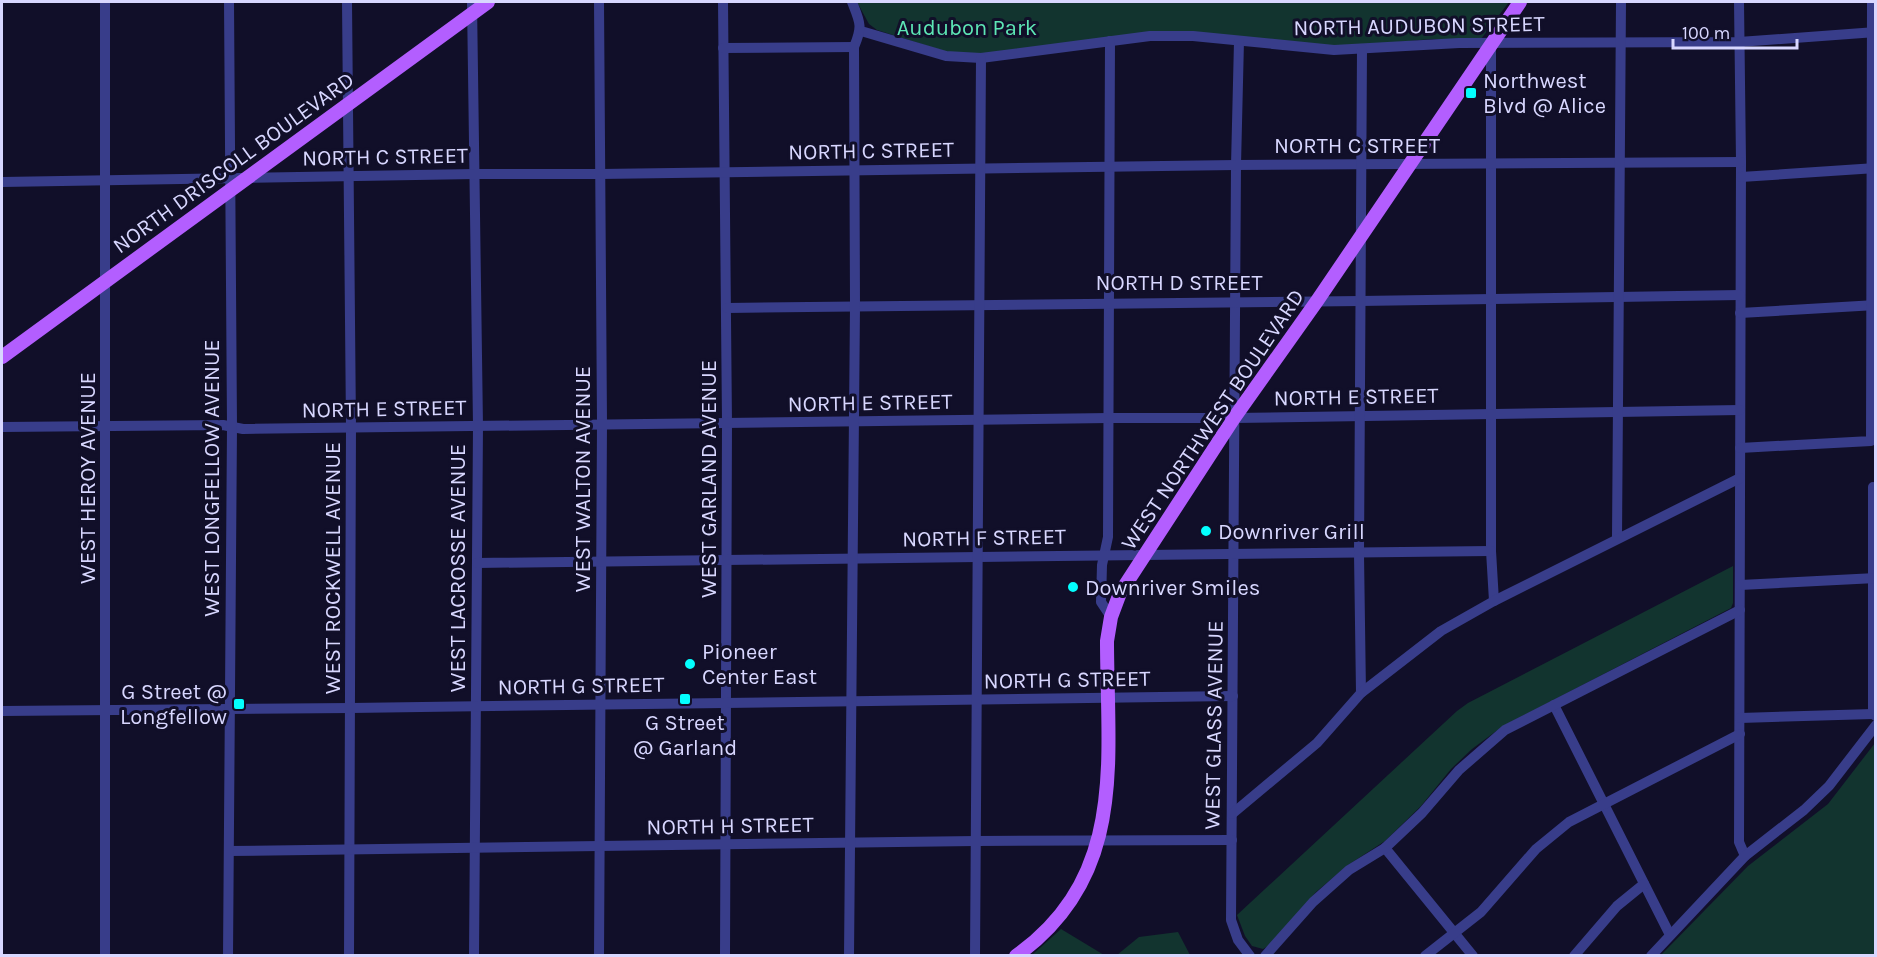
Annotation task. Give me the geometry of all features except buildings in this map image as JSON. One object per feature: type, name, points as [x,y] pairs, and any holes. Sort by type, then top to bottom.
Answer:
[{"type":"main road","name":"NORTH DRISCOLL BOULEVARD","points":[[2,357],[231,184],[247,178],[348,104],[473,7],[488,2]]},
{"type":"main road","name":"WEST NORTHWEST BOULEVARD","points":[[1016,956],[1040,935],[1068,904],[1085,877],[1099,841],[1106,800],[1107,641],[1111,617],[1120,593],[1234,418],[1317,301],[1520,2]]},
{"type":"street","name":"WEST HEROY AVENUE","points":[[105,2],[105,956]]},
{"type":"street","name":"WEST LONGFELLOW AVENUE","points":[[228,956],[232,427],[229,2]]},
{"type":"street","name":"WEST ROCKWELL AVENUE","points":[[347,2],[351,427],[349,956]]},
{"type":"street","name":"WEST WALTON AVENUE","points":[[599,2],[602,423],[599,956]]},
{"type":"street","name":"WEST GARLAND AVENUE","points":[[723,2],[728,423],[725,956]]},
{"type":"street","points":[[849,956],[855,306],[854,47],[861,31],[852,2]]},
{"type":"street","points":[[1617,538],[1621,2]]},
{"type":"street","points":[[1739,2],[1741,177],[1738,842],[1745,856]]},
{"type":"street","points":[[1740,448],[1871,441],[1874,305],[1874,32],[1872,2]]},
{"type":"street","name":"WEST LACROSSE AVENUE","points":[[473,7],[478,426],[474,956]]},
{"type":"street","name":"NORTH AUDUBON STREET","points":[[861,31],[946,56],[981,58],[1150,36],[1193,36],[1305,48],[1362,49],[1431,44],[1739,42],[1874,32]]},
{"type":"street","points":[[1110,41],[1108,537],[1106,556],[1102,565],[1101,602],[1111,617]]},
{"type":"street","name":"WEST GLASS AVENUE","points":[[1239,41],[1236,165],[1231,920],[1238,940],[1250,956]]},
{"type":"street","points":[[1491,43],[1491,552],[1494,601]]},
{"type":"street","points":[[723,48],[854,47]]},
{"type":"street","points":[[1361,693],[1359,554],[1362,49]]},
{"type":"street","points":[[975,956],[981,58]]},
{"type":"street","name":"NORTH C STREET","points":[[247,178],[1110,166],[1741,162]]},
{"type":"street","points":[[1741,177],[1874,168]]},
{"type":"street","points":[[2,182],[106,180],[231,184]]},
{"type":"street","name":"NORTH D STREET","points":[[727,308],[1740,295]]},
{"type":"street","points":[[1740,313],[1874,305]]},
{"type":"street","name":"NORTH E STREET","points":[[2,427],[223,425],[243,429],[1740,410]]},
{"type":"street","points":[[1232,814],[1317,743],[1361,693],[1441,631],[1617,538],[1740,478]]},
{"type":"street","points":[[1651,956],[1745,856],[1804,810],[1829,786],[1874,718],[1873,487]]},
{"type":"street","name":"NORTH F STREET","points":[[477,563],[1491,552]]},
{"type":"street","points":[[1740,585],[1874,578]]},
{"type":"street","points":[[1265,956],[1321,896],[1349,870],[1385,848],[1422,813],[1459,771],[1505,730],[1740,609]]},
{"type":"street","name":"NORTH G STREET","points":[[2,711],[1233,696]]},
{"type":"street","points":[[1554,705],[1670,935]]},
{"type":"street","points":[[1740,718],[1874,718]]},
{"type":"street","points":[[1425,956],[1481,912],[1536,849],[1569,822],[1740,734]]},
{"type":"street","name":"NORTH H STREET","points":[[229,851],[976,841],[1232,840]]},
{"type":"street","points":[[1385,848],[1473,956]]},
{"type":"street","points":[[1574,956],[1617,906],[1644,884]]},
{"type":"green space","name":"Audubon Park","points":[[857,2],[1509,2],[1481,39],[1313,45],[1201,33],[989,54],[947,52],[877,30],[869,24]]},
{"type":"green space","points":[[1733,566],[1731,608],[1503,726],[1472,749],[1451,769],[1421,806],[1385,841],[1348,865],[1316,892],[1268,946],[1263,949],[1252,946],[1245,936],[1237,915],[1457,711],[1468,703]]},
{"type":"green space","points":[[1875,743],[1875,955],[1661,955],[1748,866],[1828,804]]},
{"type":"green space","points":[[1061,929],[1104,955],[1032,955]]},
{"type":"green space","points":[[1178,932],[1190,955],[1117,955],[1139,937]]},
{"type":"place","name":"Northwest Blvd @ Alice","points":[[1471,93]]},
{"type":"place","name":"Downriver Grill","points":[[1206,531]]},
{"type":"place","name":"Downriver Smiles","points":[[1073,587]]},
{"type":"place","name":"Pioneer Center East","points":[[690,664]]},
{"type":"place","name":"G Street @ Garland","points":[[685,699]]},
{"type":"place","name":"G Street @ Longfellow","points":[[239,704]]}]
